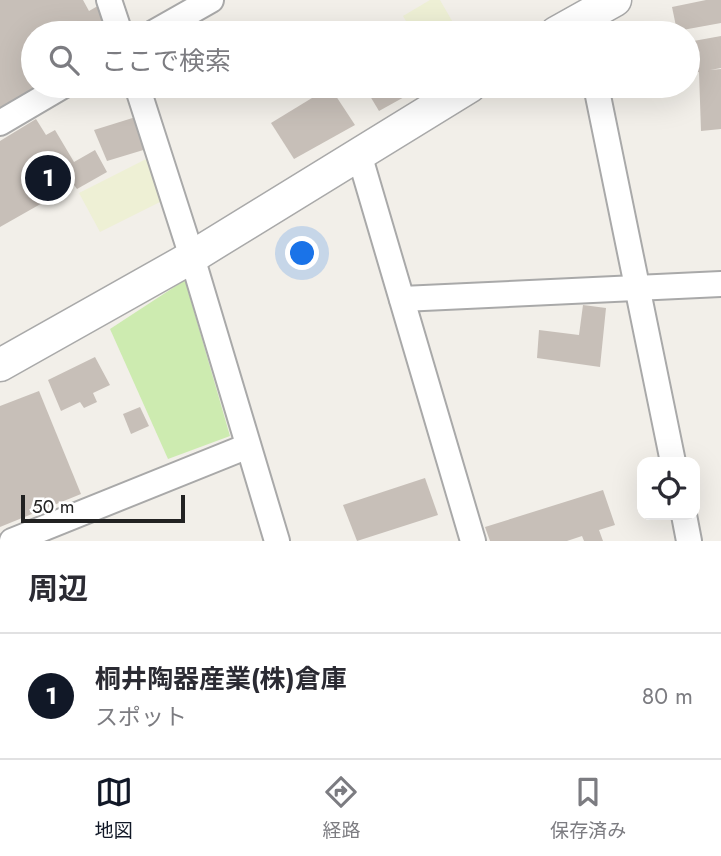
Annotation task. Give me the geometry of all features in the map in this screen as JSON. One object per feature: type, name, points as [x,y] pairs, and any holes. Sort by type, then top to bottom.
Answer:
[{"type":"street","points":[[109,0],[116,21]]},
{"type":"street","points":[[174,21],[211,0]]},
{"type":"street","points":[[575,21],[615,0]]},
{"type":"street","points":[[0,123],[43,98]]},
{"type":"street","points":[[140,98],[192,257],[277,541]]},
{"type":"street","points":[[0,365],[192,257],[450,98]]},
{"type":"street","points":[[598,98],[672,457]]},
{"type":"street","points":[[359,154],[473,541]]},
{"type":"street","points":[[402,299],[721,284]]},
{"type":"street","points":[[12,541],[248,446]]},
{"type":"street","points":[[685,520],[689,541]]},
{"type":"green space","points":[[430,0],[440,0],[452,21],[406,21],[403,16]]},
{"type":"green space","points":[[158,153],[172,196],[100,232],[79,193]]},
{"type":"green space","points":[[185,280],[230,436],[168,459],[110,329]]},
{"type":"building","points":[[0,0],[83,0],[89,11],[103,3],[112,21],[21,21],[21,98],[25,98],[0,113]]},
{"type":"building","points":[[706,0],[721,0],[721,23],[700,27],[700,21],[675,21],[672,7]]},
{"type":"building","points":[[721,36],[721,68],[710,70],[721,69],[721,129],[701,131],[700,40]]},
{"type":"building","points":[[312,98],[337,98],[355,125],[294,159],[271,123]]},
{"type":"building","points":[[371,98],[402,98],[379,111]]},
{"type":"building","points":[[139,116],[150,148],[107,161],[94,130]]},
{"type":"building","points":[[36,119],[46,135],[55,130],[74,162],[95,150],[107,172],[77,189],[74,185],[0,227],[0,141]]},
{"type":"building","points":[[583,305],[606,308],[600,367],[537,358],[539,330],[579,335]]},
{"type":"building","points":[[95,357],[110,385],[93,393],[97,402],[84,408],[80,402],[61,411],[48,380]]},
{"type":"building","points":[[39,391],[81,494],[0,527],[0,406]]},
{"type":"building","points":[[140,407],[149,426],[131,434],[123,414]]},
{"type":"building","points":[[425,478],[438,515],[357,541],[343,505]]},
{"type":"building","points":[[603,490],[615,525],[599,530],[603,541],[584,541],[582,536],[567,541],[490,541],[485,527]]},
{"type":"place","name":"桐井陶器産業(株)倉庫","points":[[48,178]]}]
